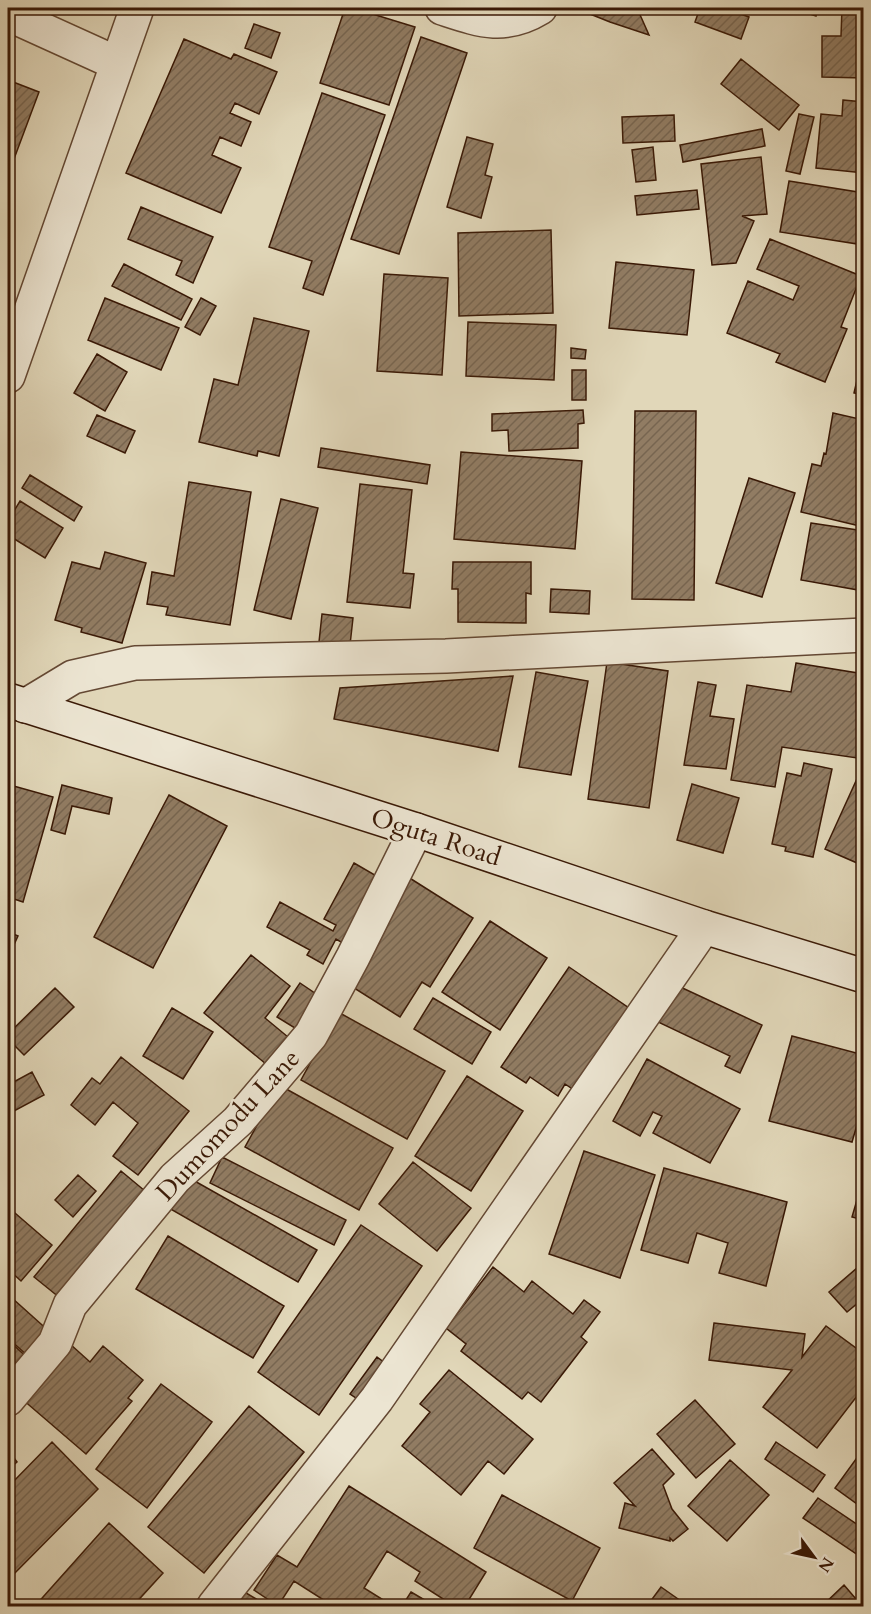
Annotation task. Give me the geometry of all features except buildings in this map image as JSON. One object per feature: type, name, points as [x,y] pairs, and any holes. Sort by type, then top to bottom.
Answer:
[{"type":"street","points":[[8,376],[137,8]]},
{"type":"street","points":[[442,8],[472,18],[511,22],[540,8]]},
{"type":"street","points":[[8,14],[116,63]]},
{"type":"street","points":[[16,703],[74,677],[135,663],[446,656],[864,635]]},
{"type":"street","name":"Oguta Road","points":[[16,703],[416,830],[705,927],[864,976]]},
{"type":"street","name":"Dumomodu Lane","points":[[8,1399],[55,1343],[70,1305],[175,1178],[238,1121],[311,1035],[353,957],[416,830]]},
{"type":"street","points":[[214,1606],[377,1399],[705,927]]}]
